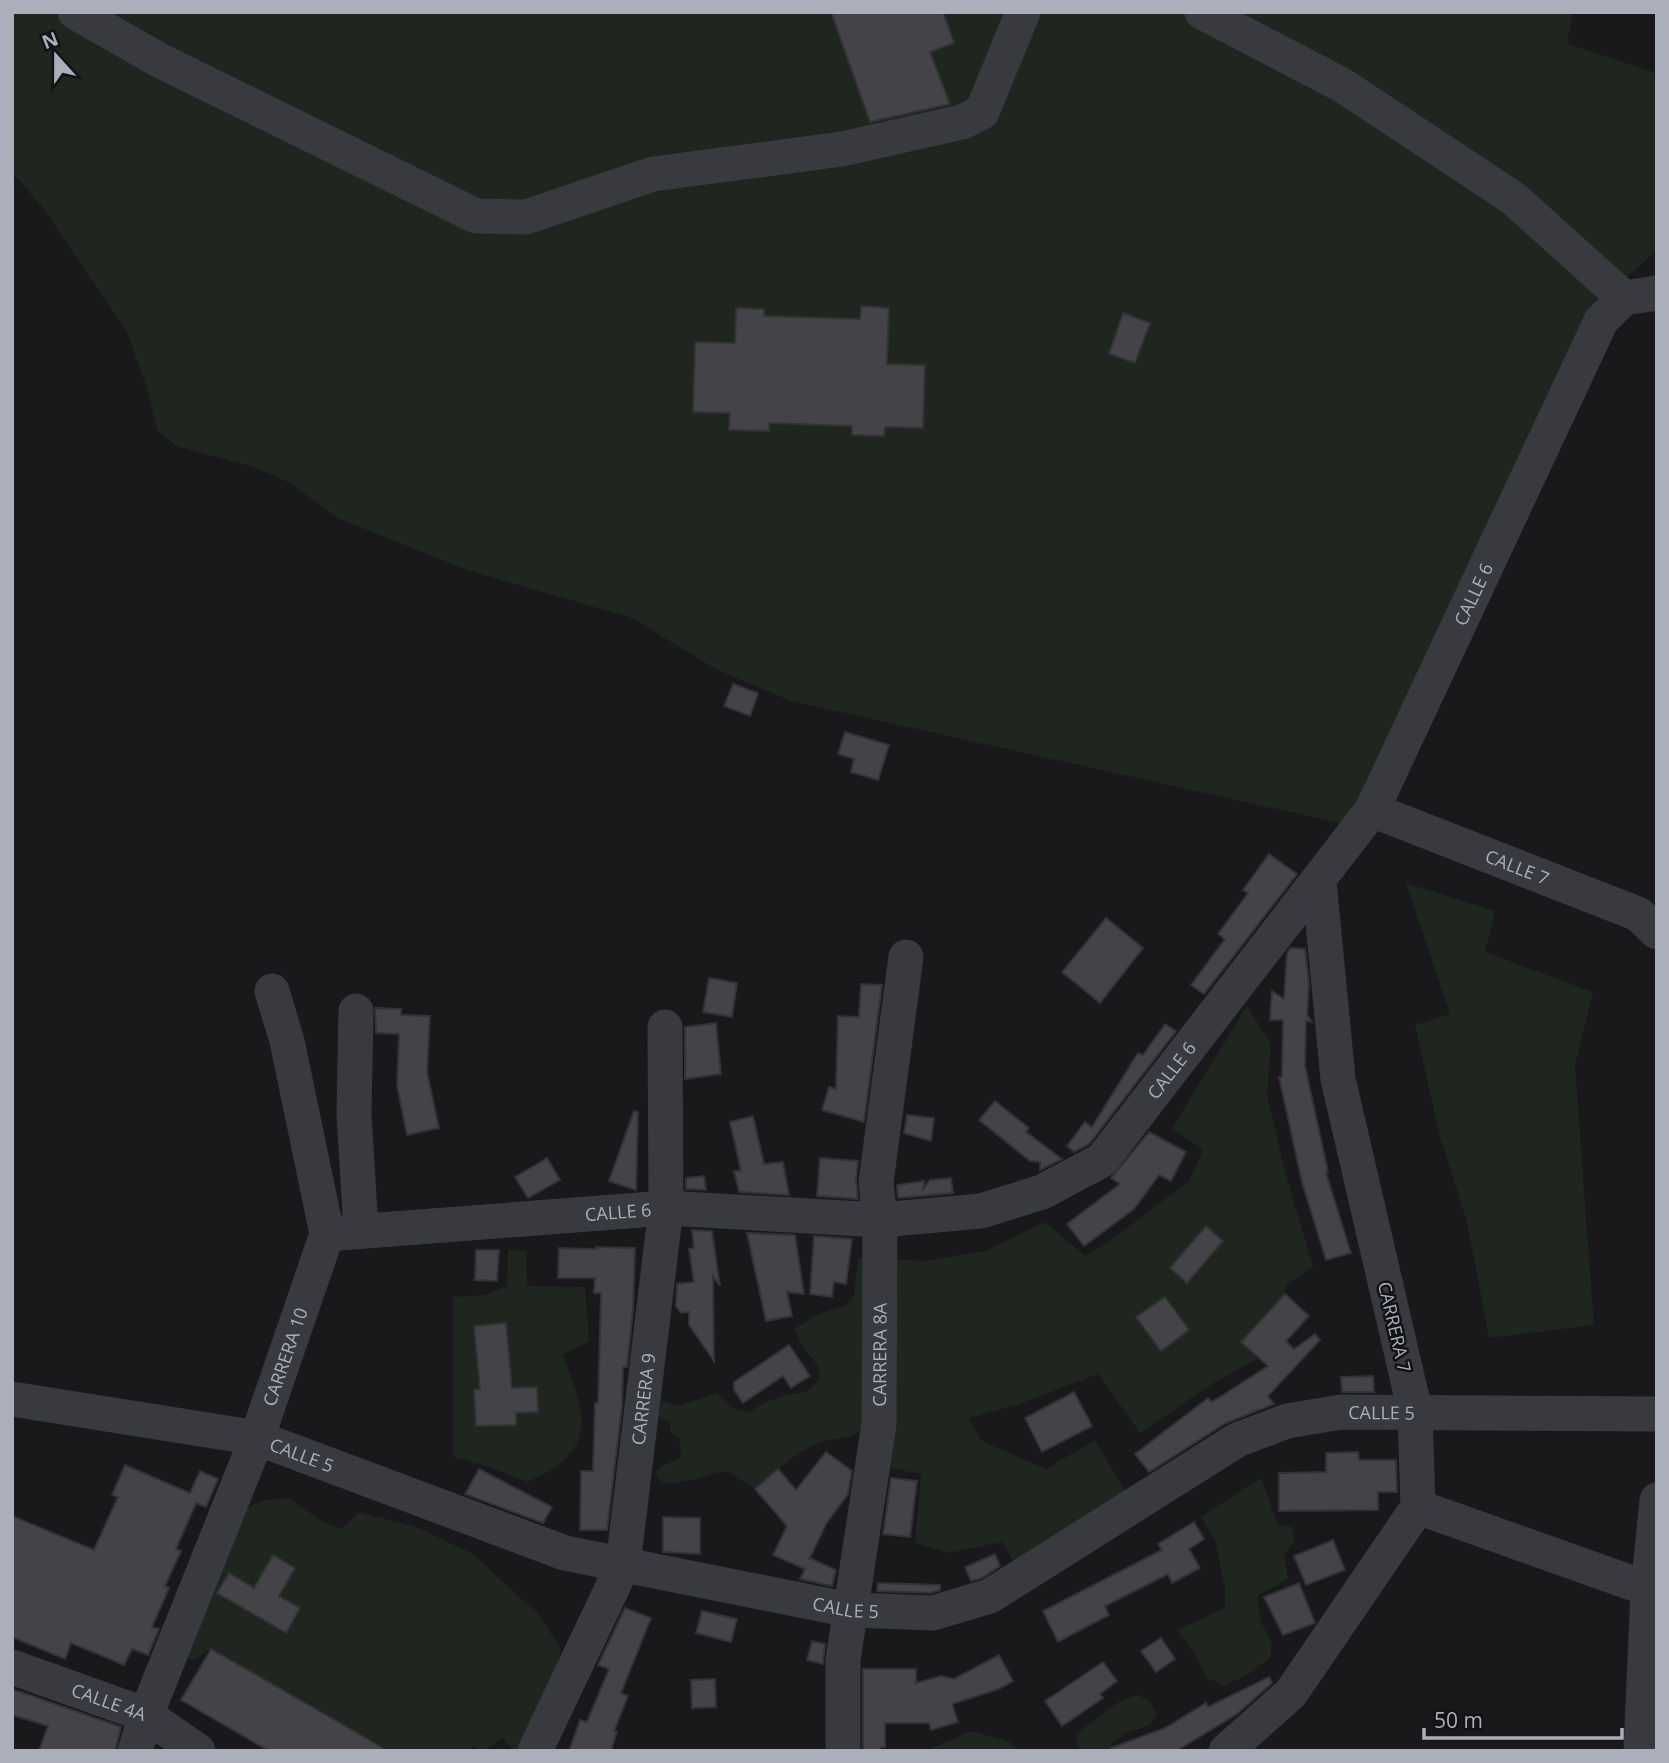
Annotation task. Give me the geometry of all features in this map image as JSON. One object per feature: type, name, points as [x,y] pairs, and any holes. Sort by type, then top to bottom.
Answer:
[{"type":"street","points":[[75,12],[159,60],[476,216],[526,217],[653,174],[842,149],[962,122],[982,112],[1023,12]]},
{"type":"street","points":[[1202,12],[1342,85],[1513,198],[1640,295]]},
{"type":"street","name":"CALLE 6","points":[[327,1234],[666,1208],[880,1220],[981,1211],[1042,1192],[1102,1160],[1372,810],[1601,321],[1640,295]]},
{"type":"street","name":"CALLE 7","points":[[1372,810],[1638,914],[1657,932]]},
{"type":"street","name":"CARRERA 7","points":[[1319,881],[1338,1079],[1415,1411],[1418,1507]]},
{"type":"street","name":"CARRERA 8A","points":[[843,1751],[843,1660],[879,1424],[880,1220],[876,1182],[906,957]]},
{"type":"street","points":[[272,991],[287,1041],[327,1234]]},
{"type":"street","points":[[356,1012],[354,1114],[361,1230]]},
{"type":"street","name":"CARRERA 9","points":[[535,1751],[623,1565],[666,1208],[665,1027]]},
{"type":"street","name":"CARRERA 10","points":[[135,1751],[146,1715],[257,1438],[327,1234]]},
{"type":"street","name":"CALLE 5","points":[[12,1399],[257,1438],[565,1553],[850,1610],[933,1613],[990,1596],[1237,1440],[1287,1421],[1341,1412],[1657,1414]]},
{"type":"street","points":[[1641,1751],[1657,1500]]},
{"type":"street","points":[[1226,1751],[1291,1693],[1418,1507],[1653,1591]]},
{"type":"street","name":"CALLE 4A","points":[[12,1667],[146,1715],[198,1751]]},
{"type":"shaded area","points":[[12,12],[1573,12],[1567,44],[1657,73],[1657,250],[1611,292],[1349,825],[791,701],[717,670],[632,618],[470,571],[338,518],[290,483],[254,467],[176,446],[157,430],[147,388],[127,332],[43,208],[12,172]]},
{"type":"shaded area","points":[[1406,883],[1495,911],[1485,952],[1593,992],[1575,1066],[1594,1325],[1489,1338],[1467,1222],[1439,1133],[1415,1025],[1450,1014]]},
{"type":"shaded area","points":[[1247,1006],[1271,1044],[1267,1095],[1285,1171],[1313,1267],[1286,1285],[1285,1294],[1242,1341],[1259,1358],[1212,1384],[1140,1433],[1098,1374],[1017,1405],[968,1418],[982,1441],[1046,1469],[1095,1440],[1139,1515],[1026,1584],[1002,1542],[948,1553],[915,1543],[921,1474],[886,1467],[870,1427],[848,1437],[819,1442],[793,1457],[755,1489],[728,1471],[671,1483],[662,1483],[655,1473],[662,1466],[681,1458],[679,1438],[670,1432],[670,1424],[658,1416],[662,1401],[678,1406],[717,1393],[732,1408],[750,1412],[763,1403],[782,1396],[808,1391],[819,1380],[819,1367],[803,1347],[794,1329],[818,1314],[845,1306],[854,1295],[858,1258],[927,1261],[988,1250],[1045,1222],[1085,1256],[1118,1235],[1189,1181],[1203,1150],[1172,1128]],"holes":[[[1206,1226],[1223,1241],[1186,1282],[1170,1268]],[[1165,1297],[1189,1330],[1161,1350],[1137,1317]]]},
{"type":"shaded area","points":[[508,1250],[526,1251],[527,1286],[585,1287],[589,1341],[563,1355],[578,1397],[581,1430],[576,1444],[566,1458],[527,1482],[488,1466],[453,1457],[453,1297],[485,1295],[507,1286]],"holes":[[[537,1387],[538,1412],[516,1413],[516,1425],[476,1426],[474,1390]]]},
{"type":"shaded area","points":[[1261,1478],[1278,1525],[1292,1527],[1295,1541],[1284,1555],[1288,1579],[1257,1596],[1261,1622],[1272,1643],[1270,1658],[1246,1676],[1224,1685],[1207,1678],[1195,1654],[1177,1630],[1225,1608],[1225,1588],[1215,1540],[1201,1517]]},
{"type":"shaded area","points":[[289,1498],[323,1522],[342,1529],[359,1512],[416,1527],[473,1554],[538,1614],[561,1649],[555,1684],[528,1751],[514,1751],[502,1737],[485,1751],[478,1751],[475,1746],[469,1751],[389,1751],[211,1649],[193,1660],[178,1652],[241,1510],[266,1500]],"holes":[[[273,1556],[295,1568],[279,1596],[300,1608],[286,1633],[217,1593],[229,1573],[254,1588]]]},
{"type":"shaded area","points":[[1137,1695],[1149,1700],[1157,1715],[1149,1726],[1127,1732],[1111,1744],[1112,1751],[1079,1751],[1076,1734],[1119,1702]]},
{"type":"shaded area","points":[[971,1731],[1008,1741],[1022,1751],[925,1751]]},
{"type":"building","points":[[831,12],[943,12],[954,43],[930,52],[950,104],[870,122]]},
{"type":"building","points":[[861,306],[889,308],[887,364],[925,365],[923,428],[885,427],[884,436],[852,435],[852,426],[769,423],[769,431],[729,430],[730,413],[693,412],[695,342],[735,343],[736,308],[764,309],[764,316],[860,319]]},
{"type":"building","points":[[1123,313],[1150,323],[1135,363],[1109,354]]},
{"type":"building","points":[[733,684],[758,693],[750,716],[724,706]]},
{"type":"building","points":[[845,732],[889,745],[878,780],[851,772],[854,759],[838,754]]},
{"type":"building","points":[[1269,854],[1297,874],[1204,994],[1191,985],[1225,939],[1218,934],[1248,893],[1243,890]]},
{"type":"building","points":[[1106,918],[1143,948],[1100,1003],[1062,972]]},
{"type":"building","points":[[1291,948],[1305,949],[1309,984],[1307,1015],[1312,1022],[1306,1021],[1305,1066],[1328,1172],[1326,1173],[1351,1253],[1326,1260],[1302,1182],[1279,1077],[1282,1077],[1283,1020],[1270,1020],[1272,991],[1284,999],[1287,953]]},
{"type":"building","points":[[709,978],[737,983],[732,1017],[703,1012]]},
{"type":"building","points":[[861,984],[882,985],[864,1122],[822,1110],[829,1087],[836,1089],[838,1016],[859,1017]]},
{"type":"building","points":[[375,1008],[401,1009],[401,1015],[430,1016],[427,1072],[439,1128],[407,1135],[397,1086],[399,1034],[376,1033]]},
{"type":"building","points":[[716,1023],[721,1074],[685,1079],[685,1027]]},
{"type":"building","points":[[1165,1024],[1176,1031],[1089,1144],[1074,1152],[1067,1146],[1085,1122],[1092,1127],[1138,1053],[1143,1055]]},
{"type":"building","points":[[995,1101],[1029,1128],[1026,1132],[1062,1159],[1040,1170],[1040,1162],[1030,1161],[979,1120]]},
{"type":"building","points":[[634,1111],[638,1112],[636,1190],[609,1181]]},
{"type":"building","points":[[907,1115],[934,1118],[931,1141],[904,1133]]},
{"type":"building","points":[[753,1116],[764,1164],[783,1162],[789,1195],[739,1192],[734,1171],[741,1171],[730,1122]]},
{"type":"building","points":[[1149,1132],[1186,1152],[1171,1181],[1159,1175],[1134,1209],[1084,1246],[1067,1224],[1120,1184],[1111,1178]]},
{"type":"building","points":[[547,1158],[560,1180],[528,1198],[515,1177]]},
{"type":"building","points":[[820,1158],[858,1161],[858,1199],[817,1196]]},
{"type":"building","points":[[704,1176],[706,1190],[686,1189],[686,1178]]},
{"type":"building","points":[[951,1178],[953,1193],[898,1198],[897,1185],[924,1181],[923,1189],[930,1180]]},
{"type":"building","points":[[1206,1226],[1223,1241],[1187,1283],[1170,1268]]},
{"type":"building","points":[[692,1230],[712,1231],[720,1286],[713,1276],[714,1361],[689,1325],[689,1312],[681,1313],[676,1306],[677,1284],[694,1282],[689,1249],[694,1248]]},
{"type":"building","points":[[747,1233],[795,1235],[804,1294],[787,1292],[792,1316],[766,1321]]},
{"type":"building","points":[[814,1236],[852,1239],[846,1284],[834,1282],[832,1297],[810,1294]]},
{"type":"building","points":[[559,1248],[635,1248],[633,1310],[627,1367],[623,1367],[622,1406],[607,1530],[580,1530],[581,1471],[593,1471],[601,1293],[594,1293],[595,1278],[558,1278]]},
{"type":"building","points":[[476,1250],[499,1250],[497,1281],[475,1280]]},
{"type":"building","points":[[1285,1294],[1309,1316],[1286,1341],[1294,1349],[1315,1334],[1320,1340],[1268,1396],[1274,1404],[1226,1423],[1149,1472],[1135,1454],[1208,1398],[1212,1402],[1268,1366],[1241,1342]]},
{"type":"building","points":[[1165,1297],[1189,1330],[1161,1351],[1136,1317]]},
{"type":"building","points":[[506,1323],[512,1388],[537,1387],[538,1412],[516,1413],[516,1425],[476,1426],[474,1390],[480,1389],[474,1326]]},
{"type":"building","points":[[789,1345],[810,1376],[791,1388],[783,1376],[743,1403],[734,1390],[734,1382]]},
{"type":"building","points":[[1373,1376],[1374,1392],[1342,1392],[1341,1377]]},
{"type":"building","points":[[1074,1392],[1092,1426],[1042,1452],[1025,1418]]},
{"type":"building","points":[[826,1452],[852,1471],[848,1494],[826,1524],[809,1560],[810,1558],[836,1570],[832,1586],[800,1579],[805,1569],[773,1555],[787,1526],[755,1489],[778,1469],[796,1490]]},
{"type":"building","points":[[1358,1452],[1359,1460],[1396,1460],[1397,1492],[1378,1492],[1378,1510],[1279,1511],[1279,1473],[1326,1472],[1326,1453]]},
{"type":"building","points":[[125,1465],[190,1493],[200,1471],[218,1479],[206,1507],[196,1503],[176,1549],[181,1551],[165,1586],[169,1588],[152,1627],[159,1629],[148,1655],[132,1649],[124,1665],[71,1643],[65,1659],[12,1637],[12,1516],[94,1550],[118,1497],[112,1495]]},
{"type":"building","points":[[479,1469],[552,1507],[543,1523],[465,1494]]},
{"type":"building","points":[[891,1478],[917,1481],[910,1537],[883,1534]]},
{"type":"building","points":[[663,1517],[700,1518],[700,1554],[663,1552]]},
{"type":"building","points":[[1194,1522],[1204,1539],[1189,1549],[1200,1568],[1172,1583],[1168,1574],[1105,1606],[1109,1615],[1058,1642],[1043,1611],[1162,1550],[1158,1544]]},
{"type":"building","points":[[1333,1540],[1345,1570],[1306,1585],[1294,1556]]},
{"type":"building","points":[[995,1554],[1000,1566],[982,1578],[971,1581],[965,1567]]},
{"type":"building","points":[[273,1555],[295,1568],[279,1596],[300,1608],[286,1633],[217,1593],[229,1573],[254,1588]]},
{"type":"building","points":[[878,1583],[940,1585],[940,1590],[930,1593],[877,1591]]},
{"type":"building","points":[[1299,1583],[1315,1623],[1283,1635],[1264,1597]]},
{"type":"building","points":[[625,1608],[651,1618],[621,1693],[628,1696],[614,1731],[617,1732],[611,1751],[569,1751],[580,1720],[587,1722],[609,1669],[598,1665]]},
{"type":"building","points":[[702,1611],[737,1619],[731,1642],[696,1633]]},
{"type":"building","points":[[1161,1638],[1175,1659],[1156,1672],[1141,1651]]},
{"type":"building","points":[[812,1641],[825,1644],[823,1664],[807,1660]]},
{"type":"building","points":[[211,1649],[388,1751],[269,1751],[181,1700]]},
{"type":"building","points":[[999,1655],[1013,1681],[999,1689],[952,1704],[958,1722],[931,1730],[929,1723],[885,1723],[885,1747],[881,1747],[881,1751],[863,1751],[863,1669],[916,1669],[916,1683],[941,1676],[954,1679]]},
{"type":"building","points":[[1103,1662],[1117,1681],[1100,1694],[1103,1698],[1062,1726],[1045,1701]]},
{"type":"building","points":[[1269,1677],[1272,1683],[1237,1714],[1176,1751],[1111,1751],[1111,1748],[1165,1728],[1206,1703],[1208,1707]]},
{"type":"building","points":[[715,1679],[716,1707],[692,1708],[691,1680]]},
{"type":"building","points":[[12,1689],[121,1727],[115,1751],[39,1751],[48,1726],[12,1715]]}]
